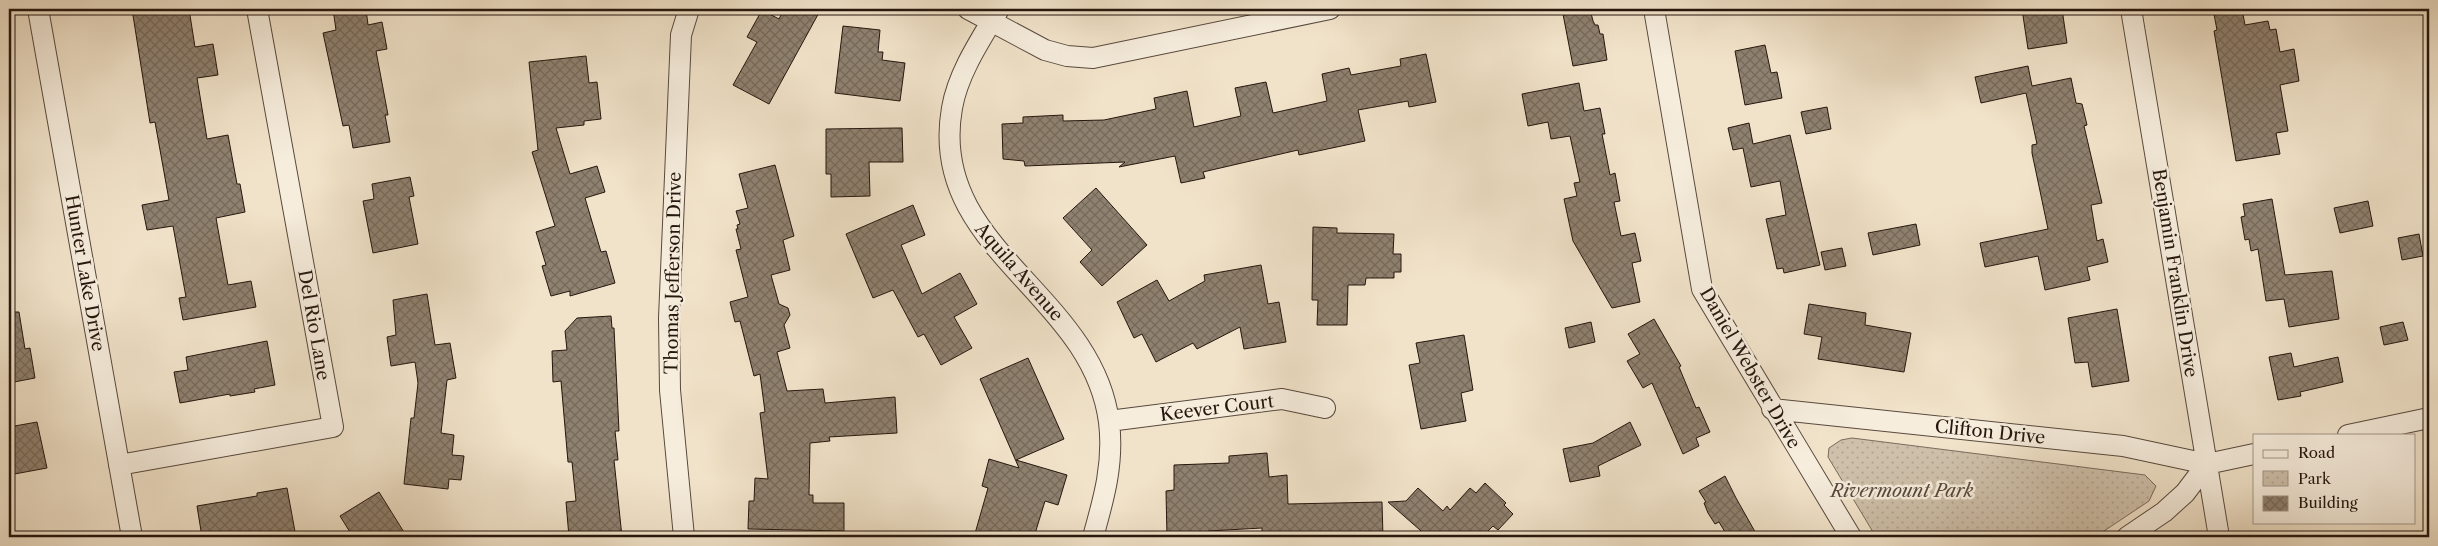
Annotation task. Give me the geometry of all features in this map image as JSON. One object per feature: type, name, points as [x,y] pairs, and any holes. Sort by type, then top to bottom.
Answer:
[{"type":"street","name":"Hunter Lake Drive","points":[[38,9],[132,537]]},
{"type":"street","name":"Del Rio Lane","points":[[119,466],[333,427],[257,9]]},
{"type":"street","name":"Thomas Jefferson Drive","points":[[684,537],[670,390],[669,318],[681,35],[689,9]]},
{"type":"street","points":[[968,9],[995,15],[1045,50],[1068,56],[1092,58],[1330,9]]},
{"type":"street","name":"Daniel Webster Drive","points":[[1654,9],[1702,289],[1772,409],[1851,537]]},
{"type":"street","name":"Benjamin Franklin Drive","points":[[2131,9],[2219,537]]},
{"type":"street","name":"Aquila Avenue","points":[[995,15],[967,66],[952,107],[949,138],[952,168],[962,198],[977,224],[1068,328],[1087,356],[1101,389],[1109,421],[1111,456],[1107,488],[1093,537]]},
{"type":"street","name":"Keever Court","points":[[1109,421],[1282,399],[1325,408]]},
{"type":"street","name":"Clifton Drive","points":[[1772,409],[2123,446],[2207,464]]},
{"type":"street","points":[[2353,434],[2429,418]]},
{"type":"street","points":[[2127,537],[2164,512],[2185,493],[2207,464],[2253,454]]},
{"type":"green space","name":"Rivermount Park","points":[[1852,438],[2145,475],[2156,486],[2149,501],[2095,537],[1876,537],[1828,457],[1829,448],[1841,440]]},
{"type":"green space","points":[[950,534],[963,537],[896,537],[897,536]]},
{"type":"building","points":[[132,9],[189,9],[195,47],[213,44],[218,75],[197,78],[207,139],[228,135],[237,184],[240,184],[245,212],[216,218],[228,285],[251,281],[256,307],[183,320],[179,298],[186,297],[173,226],[147,230],[142,205],[169,200],[155,122],[150,123]]},
{"type":"building","points":[[333,9],[366,9],[368,25],[382,22],[387,49],[376,51],[388,115],[385,115],[390,142],[353,148],[349,125],[343,126],[323,33],[336,30]]},
{"type":"building","points":[[784,9],[821,9],[769,104],[733,85],[757,42],[747,37],[762,10],[779,19]]},
{"type":"building","points":[[1562,9],[1590,9],[1595,25],[1598,25],[1600,34],[1603,34],[1607,60],[1573,66]]},
{"type":"building","points":[[2022,9],[2062,9],[2067,43],[2028,49]]},
{"type":"building","points":[[2213,9],[2242,9],[2245,25],[2268,21],[2270,30],[2276,29],[2280,52],[2294,49],[2299,81],[2280,85],[2288,131],[2276,133],[2280,154],[2236,161],[2214,31],[2217,30]]},
{"type":"building","points":[[843,26],[880,30],[878,52],[883,52],[882,60],[905,63],[900,101],[835,93]]},
{"type":"building","points":[[1765,45],[1771,73],[1777,72],[1782,98],[1745,105],[1735,51]]},
{"type":"building","points":[[1426,54],[1436,102],[1409,107],[1408,101],[1358,110],[1365,141],[1299,155],[1298,150],[1203,172],[1205,178],[1181,183],[1175,156],[1119,167],[1125,162],[1025,166],[1024,161],[1003,159],[1002,124],[1023,123],[1023,117],[1063,115],[1063,121],[1104,120],[1156,109],[1154,98],[1187,91],[1194,127],[1241,116],[1235,88],[1266,82],[1273,113],[1327,101],[1322,74],[1349,68],[1351,75],[1401,66],[1400,59]]},
{"type":"building","points":[[586,56],[589,83],[597,82],[601,119],[584,121],[584,125],[556,128],[570,174],[597,166],[605,192],[585,198],[601,252],[606,251],[615,283],[570,296],[570,291],[551,296],[542,266],[546,265],[536,232],[555,226],[532,152],[538,150],[529,62]]},
{"type":"building","points":[[2028,66],[2032,86],[2071,78],[2076,103],[2082,104],[2087,125],[2084,126],[2102,203],[2091,205],[2097,241],[2103,239],[2108,262],[2087,267],[2090,280],[2045,290],[2038,256],[1985,267],[1980,243],[2048,229],[2032,153],[2032,145],[2037,144],[2026,93],[1981,103],[1975,77]]},
{"type":"building","points":[[1579,83],[1584,111],[1600,108],[1605,134],[1602,134],[1610,175],[1615,173],[1620,201],[1614,202],[1621,236],[1635,233],[1641,261],[1632,263],[1640,302],[1612,308],[1573,241],[1564,199],[1577,196],[1574,183],[1580,182],[1570,136],[1551,139],[1548,122],[1528,126],[1522,94]]},
{"type":"building","points":[[1827,107],[1831,129],[1806,134],[1801,112]]},
{"type":"building","points":[[1749,123],[1753,144],[1790,135],[1820,265],[1784,273],[1783,268],[1777,269],[1766,219],[1786,215],[1780,181],[1751,187],[1743,148],[1733,150],[1728,128]]},
{"type":"building","points":[[902,128],[903,162],[869,162],[870,196],[831,197],[831,174],[826,174],[826,129]]},
{"type":"building","points":[[775,165],[794,236],[783,240],[790,270],[771,275],[779,304],[788,308],[790,315],[784,325],[790,348],[777,352],[787,391],[823,389],[825,403],[895,397],[897,433],[829,437],[830,441],[810,443],[809,495],[813,495],[813,503],[844,503],[844,531],[748,529],[749,501],[754,501],[755,478],[768,479],[760,413],[765,412],[760,374],[754,376],[740,321],[735,322],[730,302],[748,297],[736,250],[741,249],[736,229],[738,229],[737,225],[740,224],[736,211],[748,208],[739,174]]},
{"type":"building","points":[[410,177],[414,196],[409,197],[418,244],[373,253],[363,201],[374,199],[372,184]]},
{"type":"building","points":[[1096,188],[1147,245],[1102,286],[1080,262],[1092,250],[1063,218]]},
{"type":"building","points":[[2272,199],[2285,275],[2332,271],[2339,319],[2289,327],[2284,299],[2266,301],[2258,249],[2251,251],[2249,239],[2245,240],[2241,217],[2245,216],[2243,204]]},
{"type":"building","points":[[2368,201],[2373,226],[2340,233],[2334,208]]},
{"type":"building","points":[[913,205],[925,235],[901,245],[922,294],[960,273],[977,304],[954,317],[972,348],[941,365],[924,334],[918,337],[893,290],[873,298],[846,234]]},
{"type":"building","points":[[1916,224],[1920,245],[1873,255],[1868,233]]},
{"type":"building","points":[[1313,227],[1337,228],[1337,233],[1394,234],[1393,254],[1401,254],[1401,272],[1394,272],[1394,278],[1366,278],[1365,285],[1348,285],[1347,325],[1317,325],[1318,300],[1312,300]]},
{"type":"building","points":[[2419,234],[2423,256],[2402,260],[2398,238]]},
{"type":"building","points":[[1842,248],[1846,266],[1825,270],[1821,252]]},
{"type":"building","points":[[1261,265],[1268,304],[1279,302],[1286,342],[1244,349],[1240,327],[1197,349],[1193,343],[1156,362],[1142,334],[1134,338],[1117,302],[1157,280],[1169,301],[1205,281],[1204,275]]},
{"type":"building","points":[[427,294],[435,345],[450,343],[456,378],[447,380],[441,433],[454,435],[452,455],[464,456],[461,480],[449,479],[448,489],[404,484],[411,418],[414,418],[418,383],[415,362],[391,366],[387,337],[396,335],[393,300]]},
{"type":"building","points":[[1809,304],[1866,313],[1865,325],[1911,333],[1904,372],[1818,359],[1822,337],[1804,334]]},
{"type":"building","points":[[2117,309],[2129,381],[2092,387],[2088,362],[2075,363],[2068,318]]},
{"type":"building","points":[[9,312],[19,312],[25,349],[30,348],[35,378],[9,383]]},
{"type":"building","points":[[611,316],[612,328],[614,328],[619,431],[615,431],[618,460],[614,460],[622,537],[569,537],[566,502],[576,501],[572,462],[568,462],[561,381],[553,382],[552,351],[567,350],[565,331],[577,318]]},
{"type":"building","points":[[1654,319],[1681,366],[1679,367],[1696,408],[1699,407],[1710,432],[1696,438],[1699,446],[1683,454],[1652,383],[1643,388],[1627,361],[1640,354],[1628,334]]},
{"type":"building","points":[[1591,322],[1595,342],[1569,348],[1565,328]]},
{"type":"building","points":[[2403,322],[2408,340],[2384,345],[2380,327]]},
{"type":"building","points":[[1464,335],[1473,390],[1461,393],[1466,421],[1421,429],[1409,365],[1420,363],[1416,343]]},
{"type":"building","points":[[267,341],[275,385],[254,389],[255,392],[230,396],[230,394],[180,403],[174,372],[188,370],[186,357]]},
{"type":"building","points":[[2291,353],[2294,367],[2338,357],[2343,382],[2300,392],[2301,396],[2278,400],[2269,357]]},
{"type":"building","points":[[1028,358],[1064,439],[1016,460],[1067,475],[1058,505],[1045,501],[1034,537],[974,537],[988,488],[982,486],[989,459],[1019,468],[980,379]]},
{"type":"building","points":[[37,422],[47,468],[9,475],[9,427]]},
{"type":"building","points":[[1630,422],[1641,445],[1598,466],[1600,476],[1570,482],[1563,449],[1593,443]]},
{"type":"building","points":[[1267,453],[1269,477],[1287,475],[1288,504],[1382,502],[1383,537],[1262,537],[1262,528],[1208,531],[1208,537],[1167,537],[1166,491],[1174,490],[1174,465],[1229,463],[1229,456]]},
{"type":"building","points":[[1725,476],[1758,537],[1728,537],[1719,522],[1715,524],[1708,513],[1704,503],[1706,502],[1699,491]]},
{"type":"building","points":[[1485,483],[1506,503],[1504,505],[1513,514],[1498,530],[1493,526],[1482,537],[1428,537],[1388,502],[1406,501],[1418,488],[1443,511],[1447,506],[1450,510],[1470,488],[1476,493]]},
{"type":"building","points":[[287,488],[296,537],[202,537],[197,506],[257,496],[257,493]]},
{"type":"building","points":[[379,492],[407,537],[353,537],[340,516]]}]
